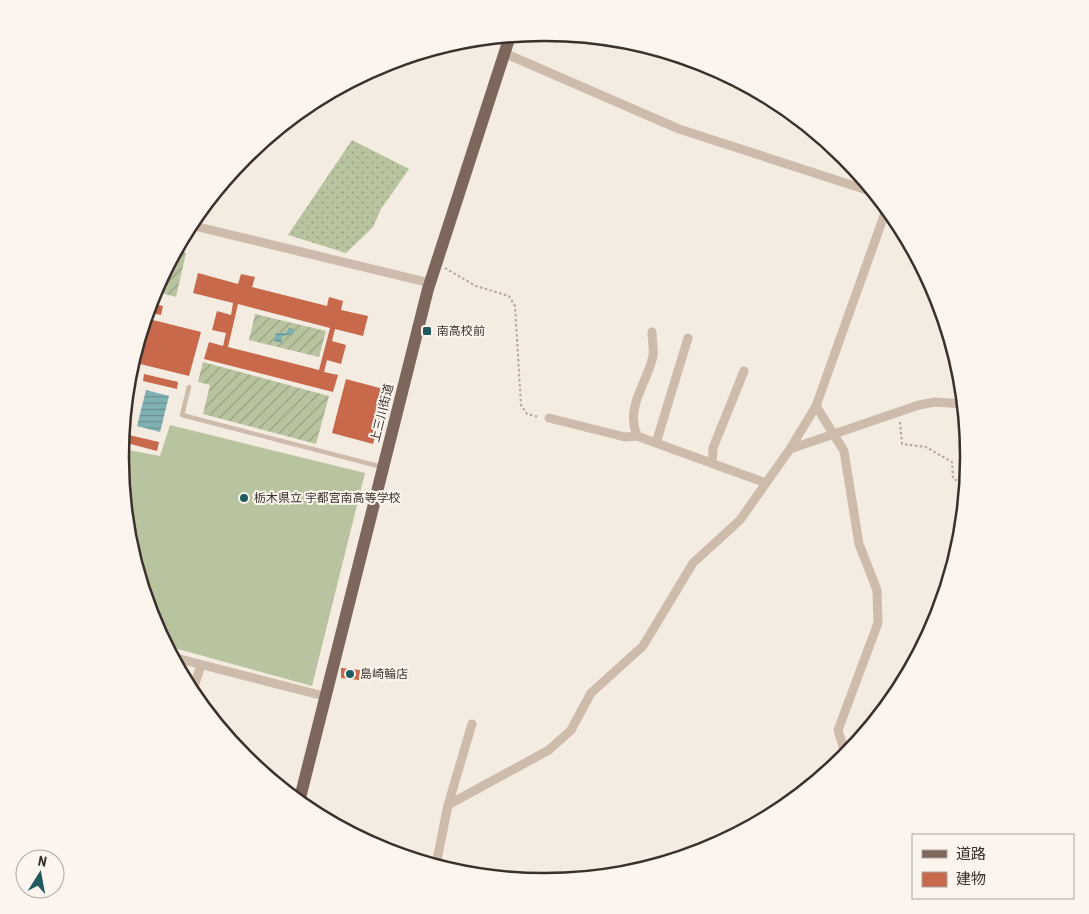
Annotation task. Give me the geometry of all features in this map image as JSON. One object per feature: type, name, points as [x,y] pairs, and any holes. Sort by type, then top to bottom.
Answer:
[{"type":"main road","name":"上三川街道","points":[[301,794],[324,696],[430,283],[508,43]]},
{"type":"street","points":[[504,53],[679,129],[860,187]]},
{"type":"street","points":[[448,805],[549,750],[571,730],[591,693],[643,646],[693,563],[740,520],[790,449],[816,406],[884,218]]},
{"type":"street","points":[[200,225],[430,283]]},
{"type":"street","points":[[637,436],[633,426],[632,409],[653,355],[652,332]]},
{"type":"street","points":[[656,443],[688,338]]},
{"type":"street","points":[[712,463],[713,448],[744,372]]},
{"type":"street","points":[[790,449],[899,412],[935,402],[957,404]]},
{"type":"street","points":[[816,406],[844,451],[853,518],[859,544],[878,590],[878,623],[838,730],[843,746]]},
{"type":"street","points":[[549,418],[625,437],[637,436],[766,483]]},
{"type":"street","points":[[181,660],[324,696]]},
{"type":"street","points":[[195,682],[201,665]]},
{"type":"street","points":[[437,859],[448,805],[472,724]]},
{"type":"lane","points":[[189,387],[182,416],[382,467]]},
{"type":"path","points":[[435,265],[476,286],[509,296],[513,299],[521,405],[526,414],[549,418]]},
{"type":"path","points":[[899,412],[902,444],[926,447],[952,462],[954,479],[959,481]]},
{"type":"green space","points":[[352,140],[409,169],[381,209],[373,227],[346,253],[288,235]]},
{"type":"green space","points":[[183,252],[186,253],[176,297],[162,293],[181,255]]},
{"type":"green space","points":[[255,314],[326,331],[319,357],[249,340]]},
{"type":"green space","points":[[203,362],[329,396],[316,444],[203,414],[210,385],[198,382]]},
{"type":"green space","points":[[170,425],[365,473],[312,686],[176,648],[160,616],[151,591],[143,565],[132,511],[129,450],[160,456]]},
{"type":"water","points":[[289,328],[294,329],[293,334],[282,336],[281,343],[274,341],[276,333],[286,333]]},
{"type":"water","points":[[146,390],[169,396],[160,432],[137,426]]},
{"type":"building","points":[[198,273],[238,284],[241,274],[255,277],[252,287],[327,306],[329,297],[343,301],[341,310],[368,316],[363,336],[335,329],[332,341],[346,345],[341,364],[327,360],[324,372],[338,375],[333,392],[204,359],[209,342],[223,346],[226,333],[212,330],[217,311],[231,315],[233,303],[193,293]],"holes":[[[238,304],[330,328],[319,370],[228,347]]]},
{"type":"building","points":[[158,305],[163,306],[161,315],[154,314]]},
{"type":"building","points":[[152,320],[201,332],[189,376],[140,364]]},
{"type":"building","points":[[144,374],[178,382],[177,389],[143,381]]},
{"type":"building","points":[[346,379],[387,390],[373,444],[332,433]]},
{"type":"building","points":[[130,435],[159,442],[157,451],[129,444]]},
{"type":"building","name":"島崎輪店","points":[[341,668],[360,670],[359,680],[341,678]]},
{"type":"place","name":"南高校前","points":[[427,331]]},
{"type":"place","name":"栃木県立 宇都宮南高等学校","points":[[244,498]]},
{"type":"place","name":"島崎輪店","points":[[350,674]]}]
